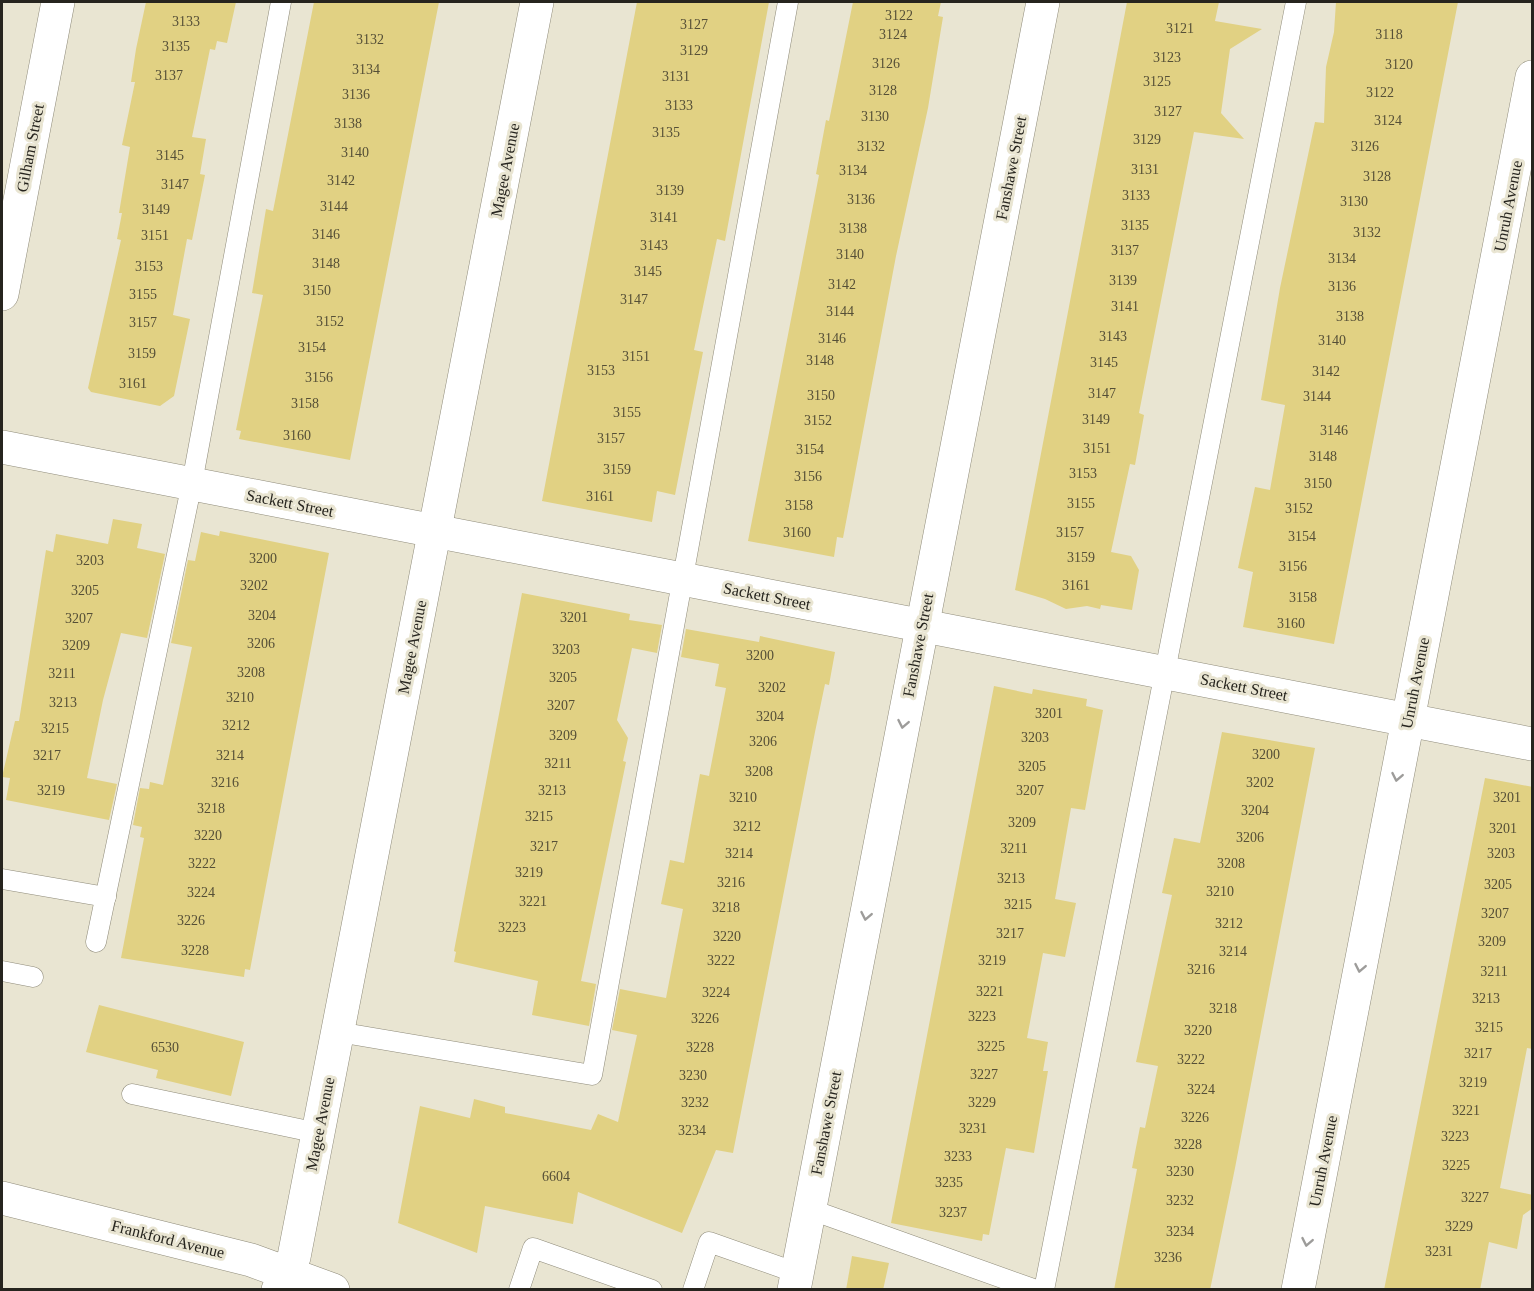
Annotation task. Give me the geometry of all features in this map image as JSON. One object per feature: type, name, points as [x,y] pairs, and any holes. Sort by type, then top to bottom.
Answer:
[{"type":"street","name":"Gilham Street","points":[[2,294],[58,2]]},
{"type":"street","name":"Magee Avenue","points":[[284,1281],[294,1257],[537,2]]},
{"type":"street","name":"Fanshawe Street","points":[[796,1281],[1043,2]]},
{"type":"street","name":"Unruh Avenue","points":[[1298,1290],[1533,78]]},
{"type":"street","name":"Sackett Street","points":[[2,447],[1533,744]]},
{"type":"street","name":"Frankford Avenue","points":[[2,1198],[252,1260],[284,1281],[333,1290]]},
{"type":"lane","points":[[96,942],[192,483],[282,2]]},
{"type":"lane","points":[[338,1032],[592,1075],[788,2]]},
{"type":"lane","points":[[1044,1290],[1296,2]]},
{"type":"lane","points":[[2,879],[105,897]]},
{"type":"lane","points":[[2,971],[33,976]]},
{"type":"lane","points":[[132,1094],[318,1133]]},
{"type":"lane","points":[[809,1209],[1036,1290]]},
{"type":"lane","points":[[693,1290],[709,1242],[796,1281]]},
{"type":"lane","points":[[519,1290],[533,1248],[652,1290]]},
{"type":"building","points":[[146,2],[236,2],[227,43],[217,41],[215,50],[210,49],[192,137],[206,139],[200,174],[205,175],[192,240],[187,239],[173,315],[190,319],[174,396],[160,406],[91,392],[88,388],[121,240],[117,239],[122,213],[119,213],[130,147],[122,145],[135,82],[131,82]]},
{"type":"building","points":[[314,2],[439,2],[350,460],[239,439],[241,431],[236,430],[263,295],[252,293],[266,209],[273,211]]},
{"type":"building","points":[[637,2],[769,2],[725,241],[717,239],[694,350],[703,352],[675,495],[657,491],[652,522],[542,501]]},
{"type":"building","points":[[853,2],[941,2],[938,16],[943,17],[928,108],[896,256],[843,538],[837,537],[834,557],[748,541],[819,175],[816,174],[826,120],[829,121]]},
{"type":"building","points":[[1127,2],[1219,2],[1215,21],[1262,29],[1230,49],[1221,113],[1244,139],[1194,132],[1139,413],[1144,415],[1135,465],[1130,464],[1111,552],[1131,556],[1139,570],[1132,610],[1101,605],[1100,609],[1087,606],[1066,609],[1045,599],[1015,590]]},
{"type":"building","points":[[1336,2],[1458,2],[1334,644],[1243,627],[1253,572],[1238,568],[1255,487],[1270,490],[1285,405],[1261,400],[1280,288],[1315,122],[1324,123],[1326,67],[1334,32]]},
{"type":"building","points":[[113,519],[142,524],[137,548],[165,554],[147,638],[121,633],[103,700],[87,778],[117,784],[109,820],[6,800],[10,778],[2,777],[15,721],[19,721],[46,550],[53,552],[56,534],[108,544]]},
{"type":"building","points":[[220,531],[329,553],[250,970],[245,969],[244,977],[121,958],[144,838],[140,837],[142,827],[133,825],[140,788],[149,789],[150,782],[163,785],[192,647],[171,643],[188,560],[195,561],[201,532],[219,536]]},
{"type":"building","points":[[522,593],[630,614],[629,620],[662,625],[657,653],[632,648],[617,720],[628,738],[623,761],[626,762],[581,981],[596,984],[589,1026],[532,1015],[538,981],[454,962],[456,952],[454,951]]},
{"type":"building","points":[[686,629],[759,642],[760,636],[835,652],[829,685],[825,684],[815,732],[733,1153],[716,1150],[682,1233],[578,1192],[573,1224],[485,1206],[477,1253],[398,1223],[420,1106],[470,1118],[474,1099],[505,1107],[505,1113],[591,1130],[598,1114],[618,1122],[637,1035],[612,1030],[620,989],[666,998],[683,909],[661,904],[670,860],[684,863],[700,774],[709,776],[726,688],[715,686],[719,664],[681,657]]},
{"type":"building","points":[[994,686],[1032,694],[1033,689],[1087,699],[1086,706],[1103,710],[1085,810],[1071,808],[1055,899],[1076,903],[1065,957],[1043,953],[1027,1038],[1048,1042],[1043,1071],[1048,1071],[1034,1153],[1006,1148],[989,1235],[983,1234],[982,1241],[891,1223]]},
{"type":"building","points":[[1222,732],[1315,748],[1235,1168],[1210,1290],[1114,1290],[1137,1169],[1132,1168],[1140,1127],[1145,1128],[1158,1066],[1136,1062],[1172,895],[1162,893],[1174,838],[1200,843]]},
{"type":"building","points":[[1485,778],[1533,787],[1533,1049],[1527,1048],[1500,1188],[1533,1195],[1533,1208],[1523,1215],[1517,1249],[1489,1242],[1480,1290],[1384,1290]]},
{"type":"building","points":[[99,1005],[244,1042],[231,1096],[156,1078],[158,1070],[86,1052]]},
{"type":"building","points":[[852,1256],[889,1263],[883,1290],[846,1290]]}]
